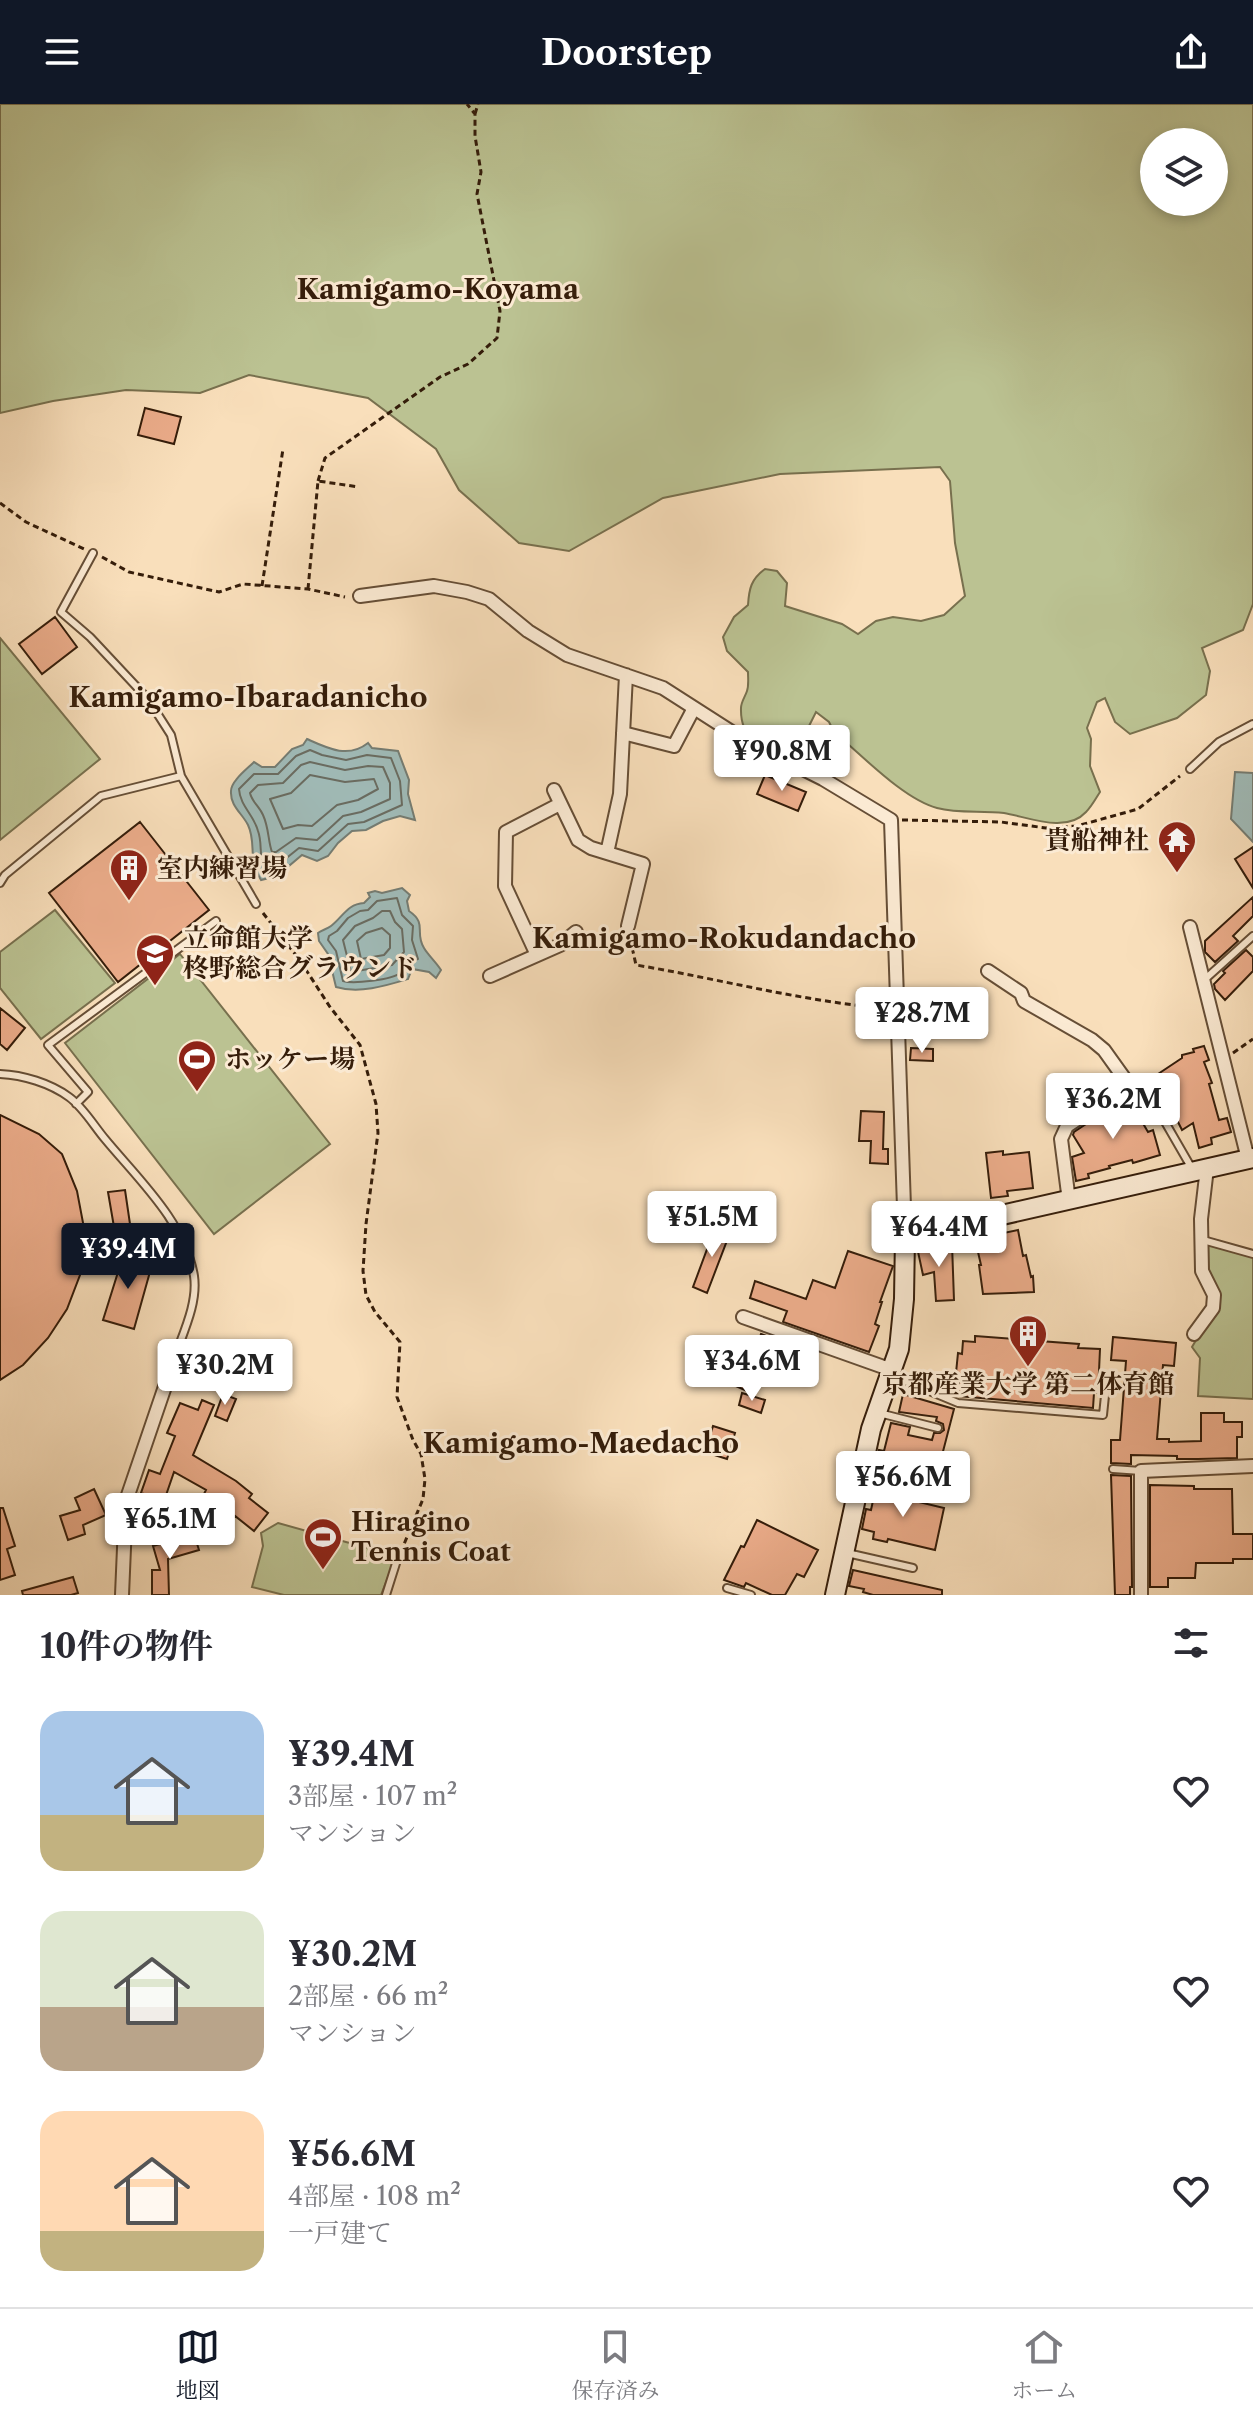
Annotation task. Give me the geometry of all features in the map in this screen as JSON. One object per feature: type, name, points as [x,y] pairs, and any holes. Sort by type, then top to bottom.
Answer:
[{"type":"street","points":[[360,596],[434,586],[489,599],[528,631],[567,655],[663,688],[741,738],[823,779],[891,820],[905,1237],[902,1324],[899,1349],[876,1412],[835,1595]]},
{"type":"street","points":[[607,853],[620,794],[626,675]]},
{"type":"street","points":[[623,733],[674,746],[694,708]]},
{"type":"street","points":[[554,790],[578,840],[591,848],[643,864],[628,926]]},
{"type":"street","points":[[537,955],[505,886],[506,832],[560,804]]},
{"type":"street","points":[[905,1237],[1251,1158],[1190,927]]},
{"type":"street","points":[[490,976],[560,945],[576,932]]},
{"type":"street","points":[[988,971],[1021,993],[1024,1001],[1104,1050],[1129,1085],[1157,1116]]},
{"type":"street","points":[[1069,1201],[1061,1139],[1067,1126],[1129,1085]]},
{"type":"street","points":[[1194,1334],[1213,1308],[1214,1295],[1202,1271],[1200,1170]]},
{"type":"street","points":[[743,1317],[891,1372]]},
{"type":"street","points":[[122,1595],[126,1501],[174,1360]]},
{"type":"street","points":[[1141,1595],[1141,1471],[1253,1466]]},
{"type":"lane","points":[[93,553],[61,612],[90,637],[148,699],[171,735],[181,776],[256,904]]},
{"type":"lane","points":[[1190,769],[1219,742],[1253,724]]},
{"type":"lane","points":[[0,883],[5,875],[101,796],[181,776]]},
{"type":"lane","points":[[76,1104],[88,1092],[48,1045],[216,921]]},
{"type":"lane","points":[[1203,981],[1253,936]]},
{"type":"lane","points":[[0,1074],[41,1082],[70,1097],[175,1227],[189,1254],[195,1280],[193,1298],[174,1360]]},
{"type":"lane","points":[[1157,1116],[1200,1170]]},
{"type":"lane","points":[[1201,1239],[1253,1254]]},
{"type":"lane","points":[[891,1372],[958,1403],[1103,1415],[1107,1376]]},
{"type":"lane","points":[[876,1412],[938,1428]]},
{"type":"lane","points":[[1113,1469],[1141,1471]]},
{"type":"lane","points":[[862,1472],[931,1488]]},
{"type":"lane","points":[[844,1552],[913,1568]]},
{"type":"lane","points":[[386,1595],[398,1557]]},
{"type":"lane","points":[[727,1588],[751,1595]]},
{"type":"path","points":[[467,104],[475,114]]},
{"type":"path","points":[[308,589],[318,481],[325,458],[440,377],[468,364],[497,338],[500,311],[477,194],[481,172],[475,136],[478,104]]},
{"type":"path","points":[[262,586],[283,449]]},
{"type":"path","points":[[318,481],[359,487]]},
{"type":"path","points":[[0,503],[26,522],[129,572],[219,592],[243,584],[308,589],[341,598],[360,596]]},
{"type":"path","points":[[891,820],[1001,822],[1046,828],[1077,826],[1138,809],[1190,769]]},
{"type":"path","points":[[256,904],[360,1045],[376,1104],[378,1133],[367,1210],[363,1271],[366,1295],[375,1312],[400,1342],[397,1397],[425,1467],[423,1499],[398,1557]]},
{"type":"path","points":[[628,926],[636,965],[832,1004],[898,1009]]},
{"type":"path","points":[[1224,1060],[1253,1039]]},
{"type":"green space","points":[[0,104],[1253,104],[1253,604],[1243,630],[1202,648],[1210,671],[1206,695],[1177,718],[1130,734],[1115,722],[1105,698],[1097,702],[1087,728],[1091,739],[1090,766],[1100,792],[1086,812],[1068,822],[1046,822],[996,812],[945,810],[924,803],[883,775],[816,712],[802,740],[786,751],[753,739],[744,727],[741,708],[748,689],[748,672],[727,651],[723,637],[734,617],[748,605],[752,585],[765,569],[777,571],[787,583],[785,606],[842,624],[858,634],[876,621],[893,617],[921,621],[944,615],[965,596],[955,543],[950,481],[940,467],[780,474],[663,498],[569,551],[519,543],[459,490],[436,449],[368,398],[249,375],[200,393],[126,390],[0,413]]},
{"type":"green space","points":[[0,638],[100,759],[0,840]]},
{"type":"green space","points":[[55,910],[115,983],[41,1039],[0,988],[0,952]]},
{"type":"green space","name":"ホッケー場","points":[[180,954],[330,1144],[214,1234],[65,1043]]},
{"type":"green space","points":[[1204,1243],[1253,1257],[1253,1399],[1198,1396],[1200,1358],[1192,1347],[1215,1308],[1204,1269]]},
{"type":"green space","name":"Hiragino Tennis Coat","points":[[278,1523],[396,1556],[381,1595],[284,1595],[252,1587],[263,1546],[261,1533]]},
{"type":"water","points":[[307,739],[345,751],[368,743],[372,748],[398,751],[409,780],[408,794],[415,820],[400,816],[366,830],[352,831],[328,856],[317,861],[302,855],[277,876],[261,880],[254,865],[251,832],[232,801],[232,787],[254,762],[262,767],[275,767]]},
{"type":"water","points":[[1235,772],[1253,773],[1253,842],[1231,819]]},
{"type":"water","points":[[402,888],[410,895],[407,901],[409,911],[418,920],[421,942],[441,970],[436,978],[429,972],[412,969],[408,979],[381,986],[354,990],[336,987],[328,954],[319,941],[318,933],[331,926],[349,908],[364,903],[370,897],[368,893]]},
{"type":"building","points":[[145,408],[181,417],[174,444],[138,435]]},
{"type":"building","points":[[55,617],[77,647],[42,674],[19,644]]},
{"type":"building","points":[[765,775],[806,792],[798,811],[757,794]]},
{"type":"building","name":"室内練習場","points":[[140,822],[209,910],[118,982],[49,893]]},
{"type":"building","points":[[1253,847],[1253,888],[1235,859]]},
{"type":"building","points":[[1253,897],[1253,916],[1233,936],[1238,941],[1215,962],[1205,952],[1205,941]]},
{"type":"building","points":[[1246,950],[1253,957],[1253,971],[1225,1000],[1214,984]]},
{"type":"building","points":[[0,1008],[25,1028],[7,1050],[0,1044]]},
{"type":"building","points":[[1204,1046],[1209,1060],[1204,1062],[1212,1083],[1209,1084],[1219,1120],[1227,1118],[1231,1132],[1211,1138],[1212,1144],[1199,1148],[1193,1123],[1182,1130],[1155,1076],[1182,1055]]},
{"type":"building","points":[[911,1048],[933,1049],[933,1061],[910,1060]]},
{"type":"building","points":[[1124,1099],[1148,1132],[1153,1130],[1160,1155],[1109,1166],[1088,1174],[1089,1178],[1076,1181],[1072,1157],[1084,1153],[1074,1132]]},
{"type":"building","points":[[861,1111],[884,1112],[883,1149],[888,1149],[888,1164],[870,1163],[871,1141],[859,1141]]},
{"type":"building","points":[[0,1115],[39,1134],[62,1154],[77,1191],[84,1228],[80,1275],[67,1309],[48,1338],[23,1365],[0,1380]]},
{"type":"building","points":[[1003,1151],[1003,1155],[1029,1152],[1033,1188],[1007,1191],[1008,1196],[991,1198],[986,1153]]},
{"type":"building","points":[[125,1190],[130,1224],[114,1227],[108,1192]]},
{"type":"building","points":[[716,1225],[731,1230],[707,1293],[693,1287]]},
{"type":"building","points":[[1018,1230],[1023,1256],[1026,1255],[1033,1276],[1034,1292],[983,1294],[975,1239]]},
{"type":"building","points":[[952,1244],[954,1300],[936,1301],[934,1272],[923,1275],[917,1247]]},
{"type":"building","points":[[848,1251],[893,1266],[880,1302],[875,1324],[879,1326],[869,1352],[783,1322],[787,1311],[750,1298],[755,1281],[806,1299],[813,1280],[835,1288]]},
{"type":"building","points":[[124,1253],[153,1261],[134,1329],[103,1320]]},
{"type":"building","points":[[761,1334],[785,1343],[778,1359],[755,1351]]},
{"type":"building","name":"京都産業大学 第二体育館","points":[[975,1336],[1079,1344],[1078,1348],[1100,1349],[1098,1393],[1094,1393],[1093,1408],[958,1396],[959,1383],[955,1383],[958,1353],[962,1354],[963,1341],[975,1342]]},
{"type":"building","points":[[1113,1337],[1176,1343],[1174,1366],[1163,1365],[1157,1439],[1169,1439],[1169,1442],[1201,1441],[1201,1413],[1224,1413],[1224,1422],[1242,1422],[1242,1437],[1237,1437],[1237,1458],[1177,1459],[1177,1456],[1131,1455],[1131,1464],[1111,1463],[1111,1440],[1120,1440],[1126,1361],[1111,1360]]},
{"type":"building","points":[[742,1352],[763,1361],[749,1392],[729,1383]]},
{"type":"building","points":[[742,1393],[765,1400],[761,1413],[739,1405]]},
{"type":"building","points":[[223,1394],[236,1399],[227,1421],[215,1416]]},
{"type":"building","points":[[903,1394],[954,1409],[940,1463],[943,1464],[940,1478],[899,1470],[898,1475],[875,1467],[879,1450],[884,1451],[891,1423],[910,1427],[908,1435],[932,1440],[934,1433],[944,1430],[943,1424],[936,1421],[937,1417],[899,1412]]},
{"type":"building","points":[[202,1400],[214,1405],[193,1455],[236,1481],[252,1494],[249,1498],[268,1513],[254,1531],[235,1516],[231,1521],[212,1507],[210,1510],[199,1504],[206,1490],[174,1472],[164,1501],[141,1493],[149,1470],[160,1474],[175,1436],[167,1433],[180,1403],[198,1410]]},
{"type":"building","points":[[713,1426],[735,1433],[727,1459],[705,1452]]},
{"type":"building","points":[[1111,1475],[1131,1476],[1130,1595],[1115,1595]]},
{"type":"building","points":[[877,1482],[896,1486],[894,1496],[944,1508],[935,1550],[888,1539],[887,1542],[873,1539],[874,1532],[862,1529],[866,1509],[871,1510]]},
{"type":"building","points":[[1150,1485],[1232,1489],[1233,1534],[1253,1534],[1253,1559],[1233,1559],[1233,1563],[1196,1563],[1195,1578],[1168,1578],[1168,1587],[1150,1587]]},
{"type":"building","points":[[94,1489],[106,1515],[83,1525],[85,1534],[68,1540],[60,1516],[80,1510],[75,1498]]},
{"type":"building","points":[[139,1494],[151,1498],[145,1515],[135,1511]]},
{"type":"building","points":[[0,1508],[3,1508],[15,1546],[7,1549],[15,1575],[0,1580]]},
{"type":"building","points":[[757,1520],[818,1550],[804,1577],[797,1574],[785,1595],[772,1595],[746,1583],[744,1587],[724,1580]]},
{"type":"building","points":[[194,1534],[199,1550],[168,1559],[169,1595],[152,1595],[152,1570],[160,1570],[153,1546]]},
{"type":"building","points":[[853,1570],[942,1590],[942,1595],[873,1595],[863,1592],[864,1589],[849,1586]]},
{"type":"building","points":[[73,1577],[78,1593],[23,1595],[22,1591]]},
{"type":"place","name":"貴船神社","points":[[1177,874]]},
{"type":"place","name":"室内練習場","points":[[129,902]]},
{"type":"place","name":"立命館大学 柊野総合グラウンド","points":[[155,987]]},
{"type":"place","name":"ホッケー場","points":[[197,1093]]},
{"type":"place","name":"京都産業大学 第二体育館","points":[[1028,1368]]},
{"type":"place","name":"Hiragino Tennis Coat","points":[[323,1571]]},
{"type":"district","name":"Kamigamo-Koyama","points":[[438,289]]},
{"type":"district","name":"Kamigamo-Ibaradanicho","points":[[248,697]]},
{"type":"district","name":"Kamigamo-Rokudandacho","points":[[724,938]]},
{"type":"district","name":"Kamigamo-Maedacho","points":[[581,1443]]}]
